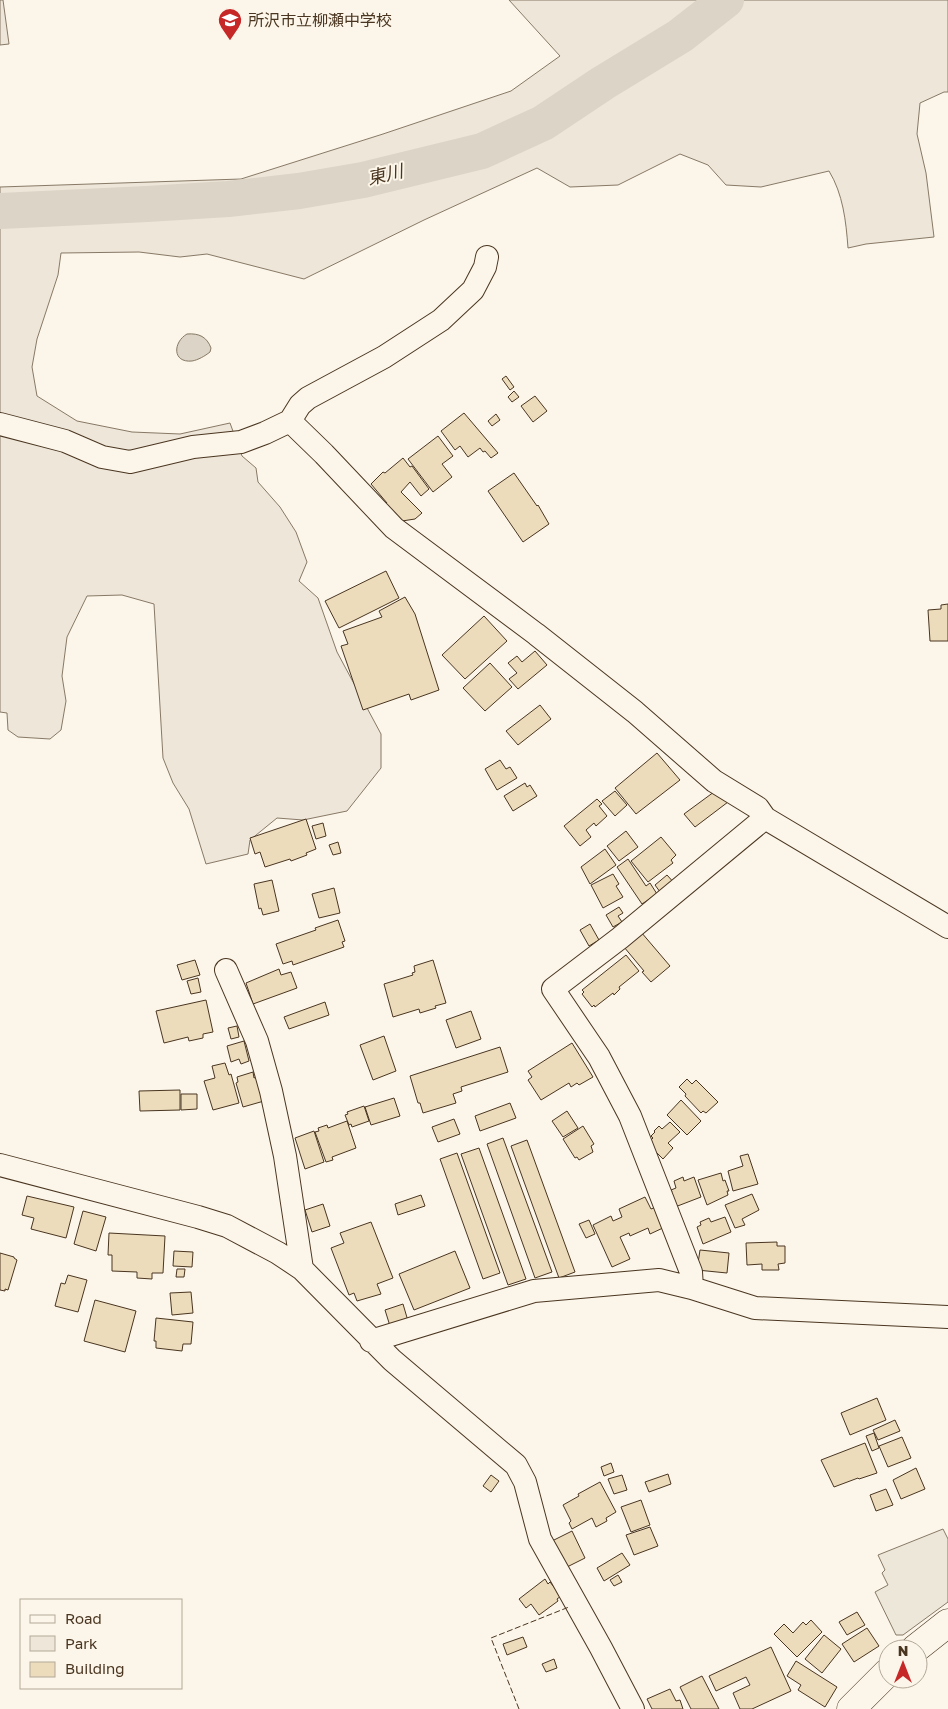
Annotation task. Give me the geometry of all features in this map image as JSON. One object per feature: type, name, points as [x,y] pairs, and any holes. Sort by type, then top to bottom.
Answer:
[{"type":"main road","points":[[928,1639],[948,1623]]},
{"type":"main road","points":[[851,1709],[878,1682]]},
{"type":"street","points":[[0,424],[65,441],[102,457],[130,462],[184,449],[241,442],[290,421],[300,405],[308,398],[384,357],[440,320],[473,290],[485,267],[487,258]]},
{"type":"street","points":[[290,421],[394,528],[536,634],[635,712],[714,781],[758,808],[765,818],[948,927]]},
{"type":"street","points":[[692,1288],[691,1272],[630,1116],[599,1057],[553,989],[620,938],[765,818]]},
{"type":"street","points":[[226,970],[256,1041],[271,1091],[285,1156],[302,1269]]},
{"type":"street","points":[[0,1165],[227,1226],[278,1253],[302,1269],[372,1341],[516,1465],[525,1482],[540,1539],[597,1640],[633,1709]]},
{"type":"street","points":[[372,1341],[534,1291],[659,1280],[692,1288],[754,1308],[948,1317]]},
{"type":"green space","points":[[0,0],[3,0],[9,44],[0,45]]},
{"type":"green space","points":[[509,0],[948,0],[948,92],[920,103],[917,134],[926,173],[934,237],[866,244],[848,248],[841,198],[829,171],[761,187],[726,185],[708,165],[680,154],[618,185],[570,187],[537,168],[424,220],[304,279],[207,254],[180,257],[139,252],[61,253],[58,275],[37,339],[32,367],[37,396],[77,421],[132,432],[180,434],[230,423],[242,456],[256,468],[258,482],[280,507],[296,532],[307,562],[299,581],[318,598],[337,652],[381,734],[381,768],[347,811],[303,820],[277,818],[250,840],[248,854],[206,864],[189,809],[173,783],[163,758],[154,604],[122,595],[87,596],[67,637],[62,676],[66,701],[61,730],[50,739],[18,737],[8,730],[7,713],[0,712],[0,187],[241,179],[511,91],[560,56]]},
{"type":"shaded area","points":[[187,334],[195,334],[205,338],[211,348],[210,352],[192,361],[181,359],[178,355],[177,347],[182,338]]},
{"type":"shaded area","points":[[943,1529],[948,1539],[948,1602],[903,1635],[896,1635],[875,1592],[888,1585],[882,1573],[885,1570],[878,1555]]},
{"type":"building","points":[[506,376],[514,387],[510,390],[502,379]]},
{"type":"building","points":[[514,391],[519,397],[512,402],[508,397]]},
{"type":"building","points":[[535,396],[547,411],[533,422],[521,406]]},
{"type":"building","points":[[464,413],[498,453],[491,458],[480,448],[468,457],[460,446],[455,450],[441,431]]},
{"type":"building","points":[[496,414],[500,420],[492,426],[488,421]]},
{"type":"building","points":[[438,436],[453,456],[442,464],[452,477],[433,492],[408,459]]},
{"type":"building","points":[[403,458],[410,467],[412,466],[429,489],[421,496],[410,482],[401,492],[422,513],[415,519],[402,521],[385,504],[387,503],[371,484],[383,472],[385,473]]},
{"type":"building","points":[[514,473],[538,505],[549,524],[523,542],[488,491]]},
{"type":"building","points":[[386,571],[399,598],[339,628],[325,601]]},
{"type":"building","points":[[405,597],[415,614],[439,690],[411,700],[409,694],[363,710],[341,646],[348,644],[343,631],[382,617],[379,611]]},
{"type":"building","points":[[948,604],[948,641],[930,641],[928,610],[941,609],[941,605]]},
{"type":"building","points":[[484,616],[507,641],[465,679],[442,655]]},
{"type":"building","points":[[535,651],[547,665],[518,689],[509,679],[517,673],[508,663],[517,656],[522,662]]},
{"type":"building","points":[[490,663],[512,687],[485,711],[463,688]]},
{"type":"building","points":[[540,705],[551,719],[518,745],[506,731]]},
{"type":"building","points":[[657,753],[680,780],[636,814],[615,788]]},
{"type":"building","points":[[500,760],[506,769],[510,767],[517,778],[497,790],[485,769]]},
{"type":"building","points":[[525,783],[527,787],[530,785],[537,796],[513,811],[504,796]]},
{"type":"building","points":[[718,789],[728,802],[695,827],[684,814]]},
{"type":"building","points":[[615,791],[627,805],[615,816],[602,801]]},
{"type":"building","points":[[597,799],[602,804],[599,806],[607,816],[596,826],[594,823],[586,830],[591,837],[580,846],[564,826]]},
{"type":"building","points":[[306,819],[316,849],[306,853],[307,855],[291,861],[290,859],[265,867],[260,852],[255,854],[250,838]]},
{"type":"building","points":[[323,823],[326,836],[316,839],[312,826]]},
{"type":"building","points":[[626,831],[638,847],[619,861],[607,846]]},
{"type":"building","points":[[661,837],[676,855],[671,860],[673,863],[648,882],[631,861]]},
{"type":"building","points":[[338,842],[341,853],[333,855],[329,845]]},
{"type":"building","points":[[605,849],[616,865],[590,884],[581,867]]},
{"type":"building","points":[[628,859],[646,886],[650,883],[657,894],[642,904],[617,867]]},
{"type":"building","points":[[613,874],[619,884],[616,886],[623,897],[603,908],[591,885]]},
{"type":"building","points":[[667,875],[676,885],[663,896],[655,885]]},
{"type":"building","points":[[272,880],[279,911],[263,915],[261,908],[259,909],[254,884]]},
{"type":"building","points":[[334,888],[340,913],[319,918],[312,894]]},
{"type":"building","points":[[619,907],[623,913],[618,916],[622,922],[613,927],[606,915]]},
{"type":"building","points":[[338,920],[345,941],[342,942],[344,947],[293,965],[292,961],[283,964],[276,944]]},
{"type":"building","points":[[590,924],[599,940],[589,946],[580,930]]},
{"type":"building","points":[[641,932],[670,966],[651,982],[624,947]]},
{"type":"building","points":[[626,955],[639,971],[619,987],[620,989],[614,995],[613,993],[595,1007],[594,1005],[592,1007],[582,994],[584,992],[582,990]]},
{"type":"building","points":[[195,960],[200,975],[182,980],[177,965]]},
{"type":"building","points":[[433,960],[446,1003],[420,1013],[419,1009],[393,1017],[384,984],[413,975],[412,973],[415,972],[414,966]]},
{"type":"building","points":[[279,969],[281,975],[291,972],[297,988],[253,1004],[246,983]]},
{"type":"building","points":[[198,978],[201,992],[191,994],[187,981]]},
{"type":"building","points":[[206,1000],[213,1032],[203,1034],[203,1038],[189,1041],[188,1037],[164,1043],[156,1011]]},
{"type":"building","points":[[325,1002],[329,1015],[289,1029],[284,1017]]},
{"type":"building","points":[[471,1011],[481,1039],[456,1048],[446,1020]]},
{"type":"building","points":[[237,1026],[239,1037],[231,1039],[228,1028]]},
{"type":"building","points":[[384,1036],[396,1071],[373,1080],[360,1045]]},
{"type":"building","points":[[244,1041],[249,1061],[241,1064],[239,1059],[231,1062],[227,1046]]},
{"type":"building","points":[[572,1043],[593,1077],[571,1087],[569,1083],[541,1100],[528,1080],[532,1077],[528,1071]]},
{"type":"building","points":[[500,1047],[508,1072],[461,1087],[462,1091],[453,1094],[456,1103],[423,1113],[410,1076]]},
{"type":"building","points":[[225,1063],[229,1075],[231,1074],[239,1103],[213,1110],[204,1081],[215,1078],[212,1066]]},
{"type":"building","points":[[253,1072],[264,1101],[243,1107],[236,1083],[238,1082],[237,1077]]},
{"type":"building","points":[[687,1079],[692,1084],[696,1080],[718,1102],[706,1113],[703,1111],[701,1113],[679,1087]]},
{"type":"building","points":[[180,1090],[180,1110],[140,1111],[139,1091]]},
{"type":"building","points":[[181,1094],[197,1094],[197,1109],[181,1110]]},
{"type":"building","points":[[394,1098],[400,1116],[371,1125],[365,1107]]},
{"type":"building","points":[[681,1100],[701,1121],[687,1135],[667,1115]]},
{"type":"building","points":[[510,1103],[516,1118],[480,1131],[475,1116]]},
{"type":"building","points":[[364,1106],[369,1121],[352,1127],[351,1124],[349,1125],[345,1115],[348,1114],[347,1112]]},
{"type":"building","points":[[567,1111],[578,1128],[563,1137],[552,1121]]},
{"type":"building","points":[[454,1119],[460,1134],[438,1142],[432,1127]]},
{"type":"building","points":[[347,1121],[356,1148],[332,1157],[333,1160],[326,1162],[315,1132],[319,1131],[318,1128],[327,1125],[328,1128]]},
{"type":"building","points":[[670,1122],[680,1132],[668,1143],[673,1148],[663,1159],[649,1142],[653,1138],[651,1136],[654,1131],[659,1126],[662,1129]]},
{"type":"building","points":[[583,1126],[594,1144],[591,1146],[593,1152],[579,1160],[577,1157],[575,1158],[563,1139]]},
{"type":"building","points":[[314,1131],[324,1162],[305,1169],[295,1138]]},
{"type":"building","points":[[503,1138],[552,1272],[535,1278],[487,1144]]},
{"type":"building","points":[[527,1140],[575,1272],[559,1278],[511,1146]]},
{"type":"building","points":[[479,1148],[526,1279],[508,1285],[461,1154]]},
{"type":"building","points":[[457,1153],[500,1273],[483,1279],[440,1159]]},
{"type":"building","points":[[748,1154],[758,1184],[733,1191],[728,1171],[743,1166],[740,1156]]},
{"type":"building","points":[[721,1173],[729,1191],[727,1191],[728,1195],[707,1205],[698,1180]]},
{"type":"building","points":[[683,1177],[684,1181],[694,1177],[701,1197],[675,1207],[670,1193],[672,1192],[671,1190],[676,1188],[674,1181]]},
{"type":"building","points":[[752,1194],[759,1210],[742,1219],[745,1225],[735,1228],[725,1205]]},
{"type":"building","points":[[421,1195],[425,1206],[398,1215],[395,1204]]},
{"type":"building","points":[[27,1196],[74,1207],[66,1238],[31,1229],[34,1218],[22,1215]]},
{"type":"building","points":[[645,1197],[651,1209],[656,1207],[665,1227],[650,1234],[648,1228],[630,1236],[629,1233],[620,1237],[630,1259],[612,1267],[593,1225],[611,1216],[613,1221],[622,1217],[619,1209]]},
{"type":"building","points":[[323,1204],[330,1226],[312,1232],[305,1210]]},
{"type":"building","points":[[83,1211],[106,1217],[96,1251],[74,1244]]},
{"type":"building","points":[[725,1217],[731,1232],[703,1244],[697,1227],[701,1225],[700,1222],[709,1218],[711,1222]]},
{"type":"building","points":[[589,1220],[595,1234],[586,1238],[579,1224]]},
{"type":"building","points":[[371,1222],[393,1278],[377,1284],[381,1294],[357,1301],[354,1293],[349,1295],[331,1248],[344,1243],[340,1233]]},
{"type":"building","points":[[109,1233],[165,1236],[163,1273],[152,1273],[152,1279],[137,1278],[137,1272],[112,1271],[112,1255],[108,1255]]},
{"type":"building","points":[[777,1242],[777,1246],[785,1246],[785,1263],[778,1264],[779,1270],[762,1270],[762,1264],[747,1265],[746,1243]]},
{"type":"building","points":[[700,1250],[729,1253],[727,1273],[697,1270]]},
{"type":"building","points":[[174,1251],[193,1252],[192,1267],[173,1266]]},
{"type":"building","points":[[455,1251],[470,1288],[414,1310],[399,1274]]},
{"type":"building","points":[[0,1253],[14,1257],[17,1260],[8,1290],[5,1289],[5,1291],[0,1290]]},
{"type":"building","points":[[177,1269],[185,1269],[184,1277],[176,1277]]},
{"type":"building","points":[[68,1275],[87,1280],[78,1312],[55,1306],[61,1283],[65,1284]]},
{"type":"building","points":[[191,1292],[193,1313],[172,1315],[170,1293]]},
{"type":"building","points":[[95,1300],[136,1311],[125,1352],[84,1341]]},
{"type":"building","points":[[403,1304],[408,1321],[390,1326],[385,1310]]},
{"type":"building","points":[[156,1318],[193,1322],[191,1344],[183,1344],[182,1351],[156,1348],[156,1341],[154,1341]]},
{"type":"building","points":[[877,1398],[886,1420],[850,1435],[841,1413]]},
{"type":"building","points":[[895,1420],[900,1431],[878,1440],[873,1430]]},
{"type":"building","points":[[874,1433],[879,1448],[872,1451],[866,1436]]},
{"type":"building","points":[[902,1437],[911,1458],[888,1467],[879,1446]]},
{"type":"building","points":[[865,1443],[877,1473],[834,1487],[821,1460]]},
{"type":"building","points":[[611,1463],[614,1472],[604,1476],[601,1467]]},
{"type":"building","points":[[916,1468],[925,1489],[901,1499],[893,1480]]},
{"type":"building","points":[[668,1474],[671,1484],[649,1492],[645,1482]]},
{"type":"building","points":[[491,1475],[499,1481],[491,1492],[483,1486]]},
{"type":"building","points":[[622,1475],[627,1490],[614,1494],[608,1479]]},
{"type":"building","points":[[600,1482],[616,1512],[606,1518],[607,1521],[596,1527],[592,1518],[572,1529],[569,1523],[571,1521],[563,1505]]},
{"type":"building","points":[[886,1489],[893,1505],[876,1511],[870,1495]]},
{"type":"building","points":[[641,1500],[650,1525],[631,1532],[621,1507]]},
{"type":"building","points":[[650,1527],[658,1546],[634,1555],[626,1535]]},
{"type":"building","points":[[572,1531],[585,1558],[565,1568],[552,1541]]},
{"type":"building","points":[[622,1553],[630,1565],[604,1581],[597,1568]]},
{"type":"building","points":[[618,1575],[622,1582],[614,1586],[610,1580]]},
{"type":"building","points":[[545,1579],[548,1584],[550,1582],[561,1596],[557,1599],[558,1601],[539,1615],[531,1604],[526,1608],[519,1599]]},
{"type":"building","points":[[857,1612],[865,1625],[847,1635],[839,1622]]},
{"type":"building","points":[[811,1620],[822,1632],[797,1657],[774,1634],[784,1624],[793,1633],[803,1622],[806,1625]]},
{"type":"building","points":[[867,1628],[878,1647],[854,1662],[842,1644]]},
{"type":"building","points":[[824,1635],[841,1649],[822,1673],[805,1659]]},
{"type":"building","points":[[523,1637],[527,1647],[507,1655],[503,1644]]},
{"type":"building","points":[[771,1647],[791,1691],[752,1709],[740,1709],[733,1693],[750,1685],[746,1677],[716,1691],[709,1676]]},
{"type":"building","points":[[554,1659],[557,1668],[546,1672],[542,1664]]},
{"type":"building","points":[[796,1661],[837,1687],[825,1707],[798,1690],[801,1685],[787,1676]]},
{"type":"building","points":[[702,1676],[719,1709],[691,1709],[680,1687]]},
{"type":"building","points":[[670,1689],[676,1701],[680,1700],[683,1709],[652,1709],[647,1699]]},
{"type":"waterway","name":"東川","points":[[0,211],[228,199],[299,191],[363,180],[482,151],[543,123],[603,83],[680,36],[726,0]]},
{"type":"fence","points":[[519,1709],[491,1638],[569,1607]]},
{"type":"place","name":"所沢市立柳瀬中学校","points":[[230,41]]}]
